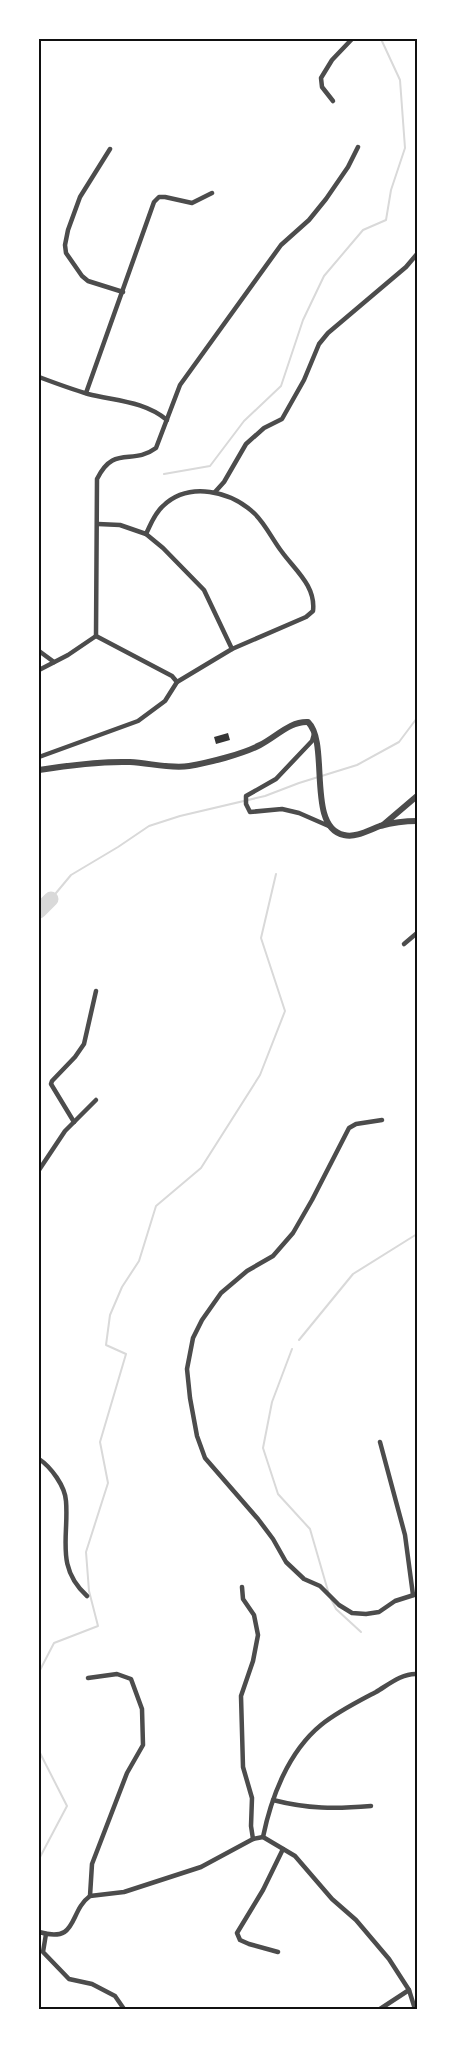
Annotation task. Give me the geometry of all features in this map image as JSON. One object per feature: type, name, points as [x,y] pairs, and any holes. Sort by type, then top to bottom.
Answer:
[{"type":"street","points":[[333,101],[322,87],[321,78],[332,60],[352,39]]},
{"type":"street","points":[[96,636],[97,479],[102,468],[115,458],[149,453],[156,448],[180,385],[281,245],[309,220],[326,199],[348,167],[358,147]]},
{"type":"street","points":[[110,148],[80,197],[65,245],[66,253],[88,281],[123,292]]},
{"type":"street","points":[[86,393],[154,202],[165,197],[192,203],[212,193]]},
{"type":"street","points":[[215,492],[224,482],[246,444],[264,428],[282,419],[304,380],[319,344],[328,333],[416,256]]},
{"type":"street","points":[[39,377],[86,393],[144,406],[156,411],[167,420]]},
{"type":"street","points":[[39,757],[138,721],[165,701],[177,682],[232,649],[306,618],[313,611],[314,605],[308,585],[273,541],[262,522],[240,501],[215,492],[191,493],[170,501],[154,516],[146,534]]},
{"type":"street","points":[[98,524],[120,525],[146,534],[187,571],[204,590],[232,649]]},
{"type":"street","points":[[39,670],[96,636]]},
{"type":"street","points":[[96,636],[172,676],[177,682]]},
{"type":"street","points":[[39,651],[54,662]]},
{"type":"street","points":[[39,770],[71,764],[106,762],[132,762],[172,767],[189,766],[258,746],[298,722],[308,722],[315,732],[320,799],[331,828]]},
{"type":"street","points":[[315,732],[312,741],[276,779],[246,796],[246,804],[250,812],[282,809],[299,813],[331,828],[336,833],[351,836],[382,825],[417,821]]},
{"type":"street","points":[[382,825],[417,796]]},
{"type":"street","points":[[404,944],[417,933]]},
{"type":"street","points":[[74,1122],[51,1084],[84,1044],[96,991]]},
{"type":"street","points":[[39,1170],[65,1131],[96,1100]]},
{"type":"street","points":[[380,1442],[405,1535],[415,1594],[395,1601],[379,1612],[352,1613],[320,1586],[304,1579],[286,1562],[258,1519],[205,1458],[197,1436],[187,1369],[193,1338],[202,1320],[221,1293],[247,1271],[273,1256],[293,1233],[317,1192],[349,1128],[356,1124],[382,1120]]},
{"type":"street","points":[[39,1459],[58,1480],[66,1499],[64,1553],[73,1577],[87,1596]]},
{"type":"street","points":[[242,1587],[243,1599],[254,1615],[258,1635],[253,1661],[241,1696],[243,1767],[252,1798],[253,1839]]},
{"type":"street","points":[[88,1678],[117,1674],[131,1679],[142,1709],[143,1745],[127,1773],[92,1864],[90,1896]]},
{"type":"street","points":[[263,1838],[273,1800],[291,1762],[306,1740],[321,1725],[348,1707],[402,1677],[417,1674]]},
{"type":"street","points":[[273,1800],[296,1806],[333,1809],[371,1806]]},
{"type":"street","points":[[39,1932],[53,1935],[63,1933],[71,1926],[85,1899],[90,1896],[124,1892],[201,1867],[253,1839],[263,1838],[295,1856],[332,1899],[356,1920],[389,1959],[409,1990],[415,2009]]},
{"type":"street","points":[[278,1952],[240,1940],[237,1933],[263,1890],[283,1849]]},
{"type":"street","points":[[46,1934],[43,1952],[61,1972],[69,1979],[92,1984],[114,1996],[124,2009]]},
{"type":"street","points":[[380,2009],[409,1990]]},
{"type":"building","points":[[228,733],[230,740],[216,744],[214,737]]},
{"type":"waterway","points":[[164,474],[210,466],[244,421],[281,386],[303,320],[324,276],[363,230],[386,220],[391,190],[405,148],[400,80],[381,39]]},
{"type":"waterway","points":[[51,899],[71,875],[149,826],[180,816],[265,796],[357,765],[399,742],[417,718]]},
{"type":"waterway","points":[[39,1672],[54,1643],[98,1626],[89,1591],[86,1552],[108,1483],[100,1442],[126,1354],[106,1345],[110,1315],[122,1287],[139,1261],[156,1206],[201,1168],[260,1075],[285,1011],[261,938],[276,874]]},
{"type":"waterway","points":[[39,911],[51,899]]},
{"type":"waterway","points":[[299,1340],[353,1274],[417,1234]]},
{"type":"waterway","points":[[292,1349],[272,1402],[263,1448],[278,1494],[310,1529],[328,1591]]},
{"type":"waterway","points":[[331,1599],[336,1609],[361,1632]]},
{"type":"waterway","points":[[39,1751],[67,1806],[39,1859]]}]
